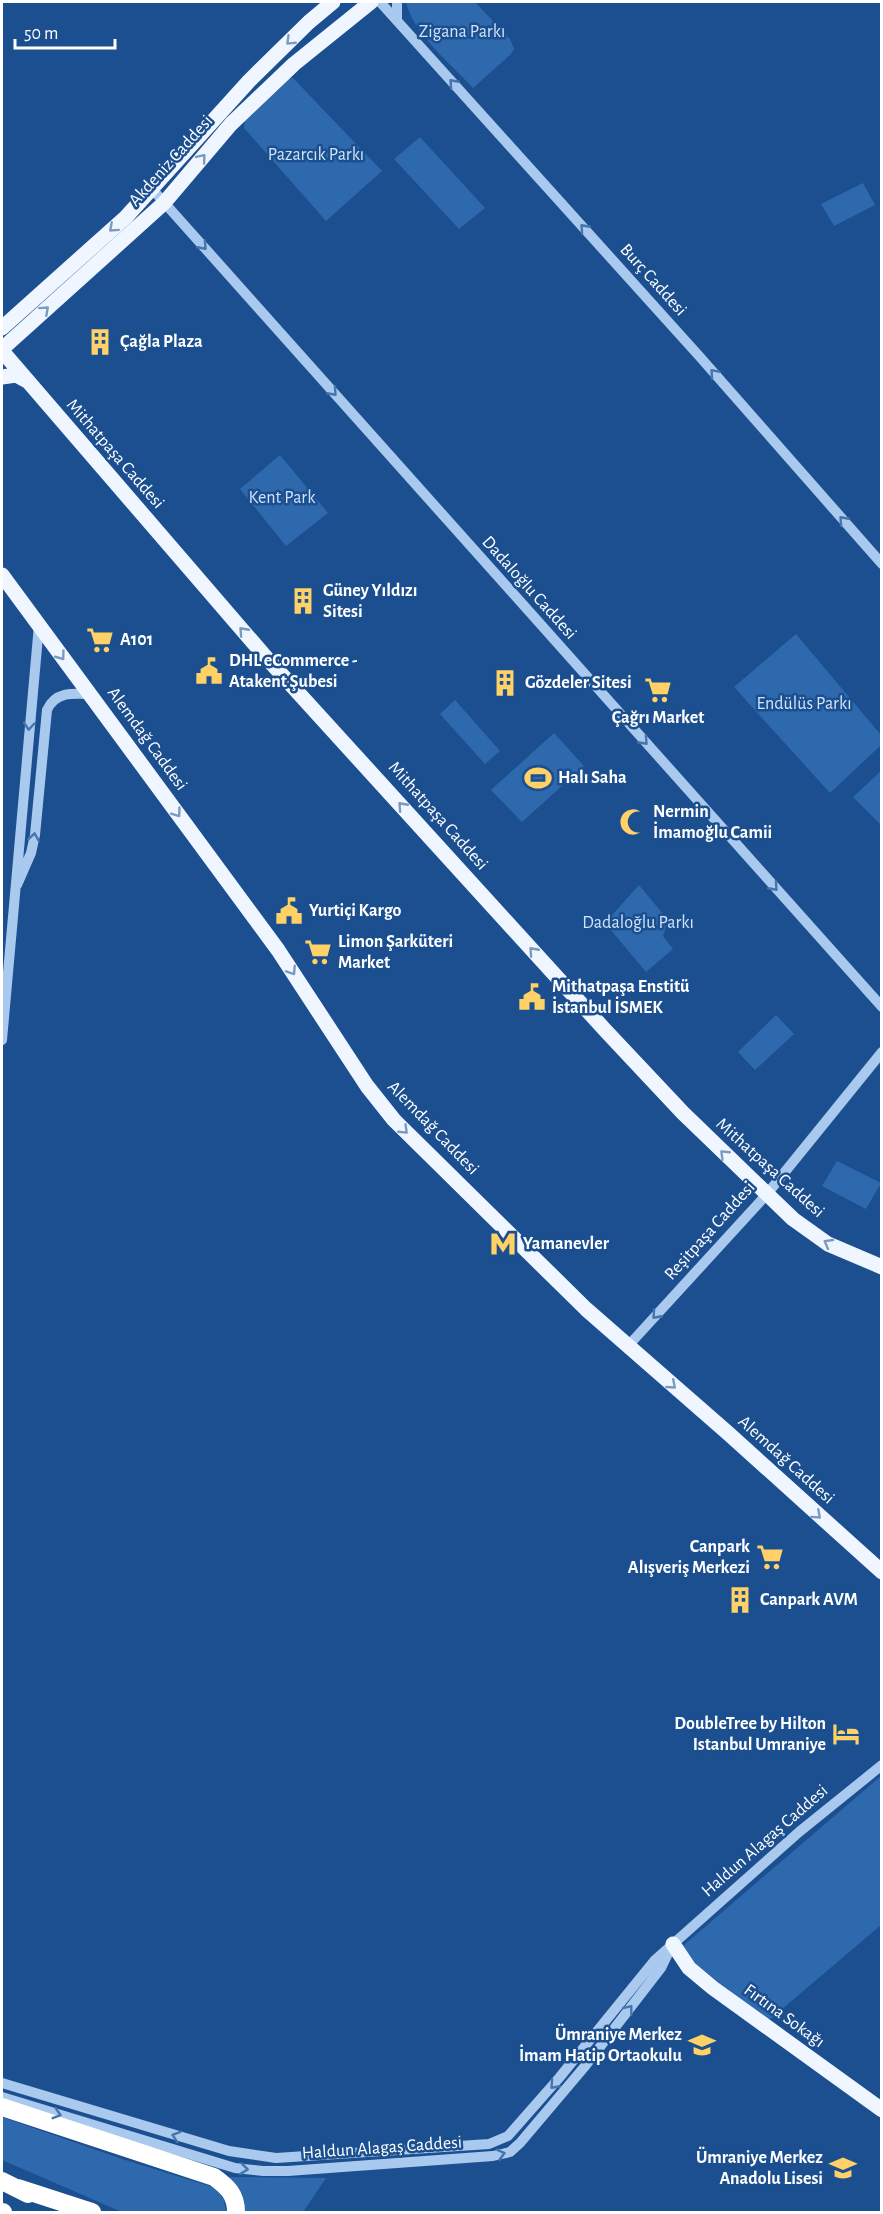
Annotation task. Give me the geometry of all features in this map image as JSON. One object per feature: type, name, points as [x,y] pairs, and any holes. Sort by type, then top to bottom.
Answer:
[{"type":"highway","points":[[2,2107],[214,2177],[226,2186],[236,2199],[236,2212]]},
{"type":"highway","points":[[10,2185],[58,2212]]},
{"type":"highway","points":[[10,2185],[92,2212]]},
{"type":"main road","name":"Akdeniz Caddesi","points":[[2,328],[126,218],[249,81],[309,22],[333,2]]},
{"type":"main road","name":"Akdeniz Caddesi","points":[[2,350],[164,203],[231,124],[294,64],[370,2]]},
{"type":"main road","name":"Mithatpaşa Caddesi","points":[[2,350],[248,637],[597,1022],[683,1113],[793,1219],[828,1244],[882,1267]]},
{"type":"main road","points":[[2,377],[16,375],[27,381]]},
{"type":"main road","name":"Alemdağ Caddesi","points":[[2,575],[278,950],[367,1086],[394,1120],[586,1309],[882,1572]]},
{"type":"main road","name":"Fırtına Sokağı","points":[[673,1944],[689,1968],[713,1988],[882,2110]]},
{"type":"street","name":"Burç Caddesi","points":[[380,2],[700,357],[882,564]]},
{"type":"street","points":[[397,2],[397,21]]},
{"type":"street","name":"Dadaloğlu Caddesi","points":[[153,190],[882,1008]]},
{"type":"street","points":[[2,1040],[39,626]]},
{"type":"street","points":[[14,891],[32,853],[48,710],[51,702],[69,693],[89,694]]},
{"type":"street","name":"Reşitpaşa Caddesi","points":[[628,1346],[767,1194],[882,1052]]},
{"type":"street","name":"Haldun Alagaş Caddesi","points":[[2,2083],[229,2151],[276,2158],[489,2144],[508,2136],[559,2078],[655,1960],[799,1832],[882,1765]]},
{"type":"street","name":"Haldun Alagaş Caddesi","points":[[2,2097],[235,2168],[288,2171],[493,2156],[510,2152],[558,2099],[662,1968],[673,1944]]},
{"type":"green space","name":"Zigana Parkı","points":[[406,2],[475,2],[510,39],[514,49],[473,88],[424,36],[416,25]]},
{"type":"green space","name":"Pazarcık Parkı","points":[[293,78],[382,171],[326,221],[244,128],[245,119],[286,79]]},
{"type":"green space","points":[[420,137],[485,208],[459,229],[394,159]]},
{"type":"green space","points":[[863,183],[875,205],[834,226],[821,204]]},
{"type":"green space","name":"Kent Park","points":[[280,455],[328,513],[286,546],[240,489]]},
{"type":"green space","name":"Endülüs Parkı","points":[[796,634],[881,735],[881,745],[830,793],[734,687]]},
{"type":"green space","points":[[455,700],[500,751],[485,764],[440,714]]},
{"type":"green space","name":"Halı Saha","points":[[554,733],[584,766],[522,822],[491,790]]},
{"type":"green space","points":[[881,771],[881,825],[853,797]]},
{"type":"green space","name":"Dadaloğlu Parkı","points":[[639,885],[668,920],[663,936],[673,949],[646,972],[605,923]]},
{"type":"green space","points":[[776,1015],[794,1034],[755,1070],[738,1052]]},
{"type":"green space","points":[[837,1161],[881,1183],[866,1209],[822,1186]]},
{"type":"green space","points":[[881,1776],[881,1925],[768,2021],[678,1950]]},
{"type":"green space","points":[[2,2117],[122,2159],[216,2188],[224,2200],[226,2212],[122,2212],[2,2160]]},
{"type":"green space","points":[[224,2177],[326,2178],[303,2212],[242,2212]]},
{"type":"place","name":"Çağla Plaza","points":[[100,342]]},
{"type":"place","name":"Güney Yıldızı Sitesi","points":[[303,601]]},
{"type":"place","name":"A101","points":[[100,640]]},
{"type":"place","name":"DHL eCommerce - Atakent Şubesi","points":[[209,671]]},
{"type":"place","name":"Gözdeler Sitesi","points":[[505,683]]},
{"type":"place","name":"Çağrı Market","points":[[658,690]]},
{"type":"place","name":"Halı Saha","points":[[538,778]]},
{"type":"place","name":"Nermin İmamoğlu Camii","points":[[633,822]]},
{"type":"place","name":"Yurtiçi Kargo","points":[[289,911]]},
{"type":"place","name":"Limon Şarküteri Market","points":[[318,952]]},
{"type":"place","name":"Mithatpaşa Enstitü İstanbul İSMEK","points":[[532,997]]},
{"type":"place","name":"Yamanevler","points":[[503,1244]]},
{"type":"place","name":"Canpark Alışveriş Merkezi","points":[[770,1557]]},
{"type":"place","name":"Canpark AVM","points":[[740,1600]]},
{"type":"place","name":"DoubleTree by Hilton Istanbul Umraniye","points":[[846,1734]]},
{"type":"place","name":"Ümraniye Merkez İmam Hatip Ortaokulu","points":[[702,2045]]},
{"type":"place","name":"Ümraniye Merkez Anadolu Lisesi","points":[[843,2168]]}]
